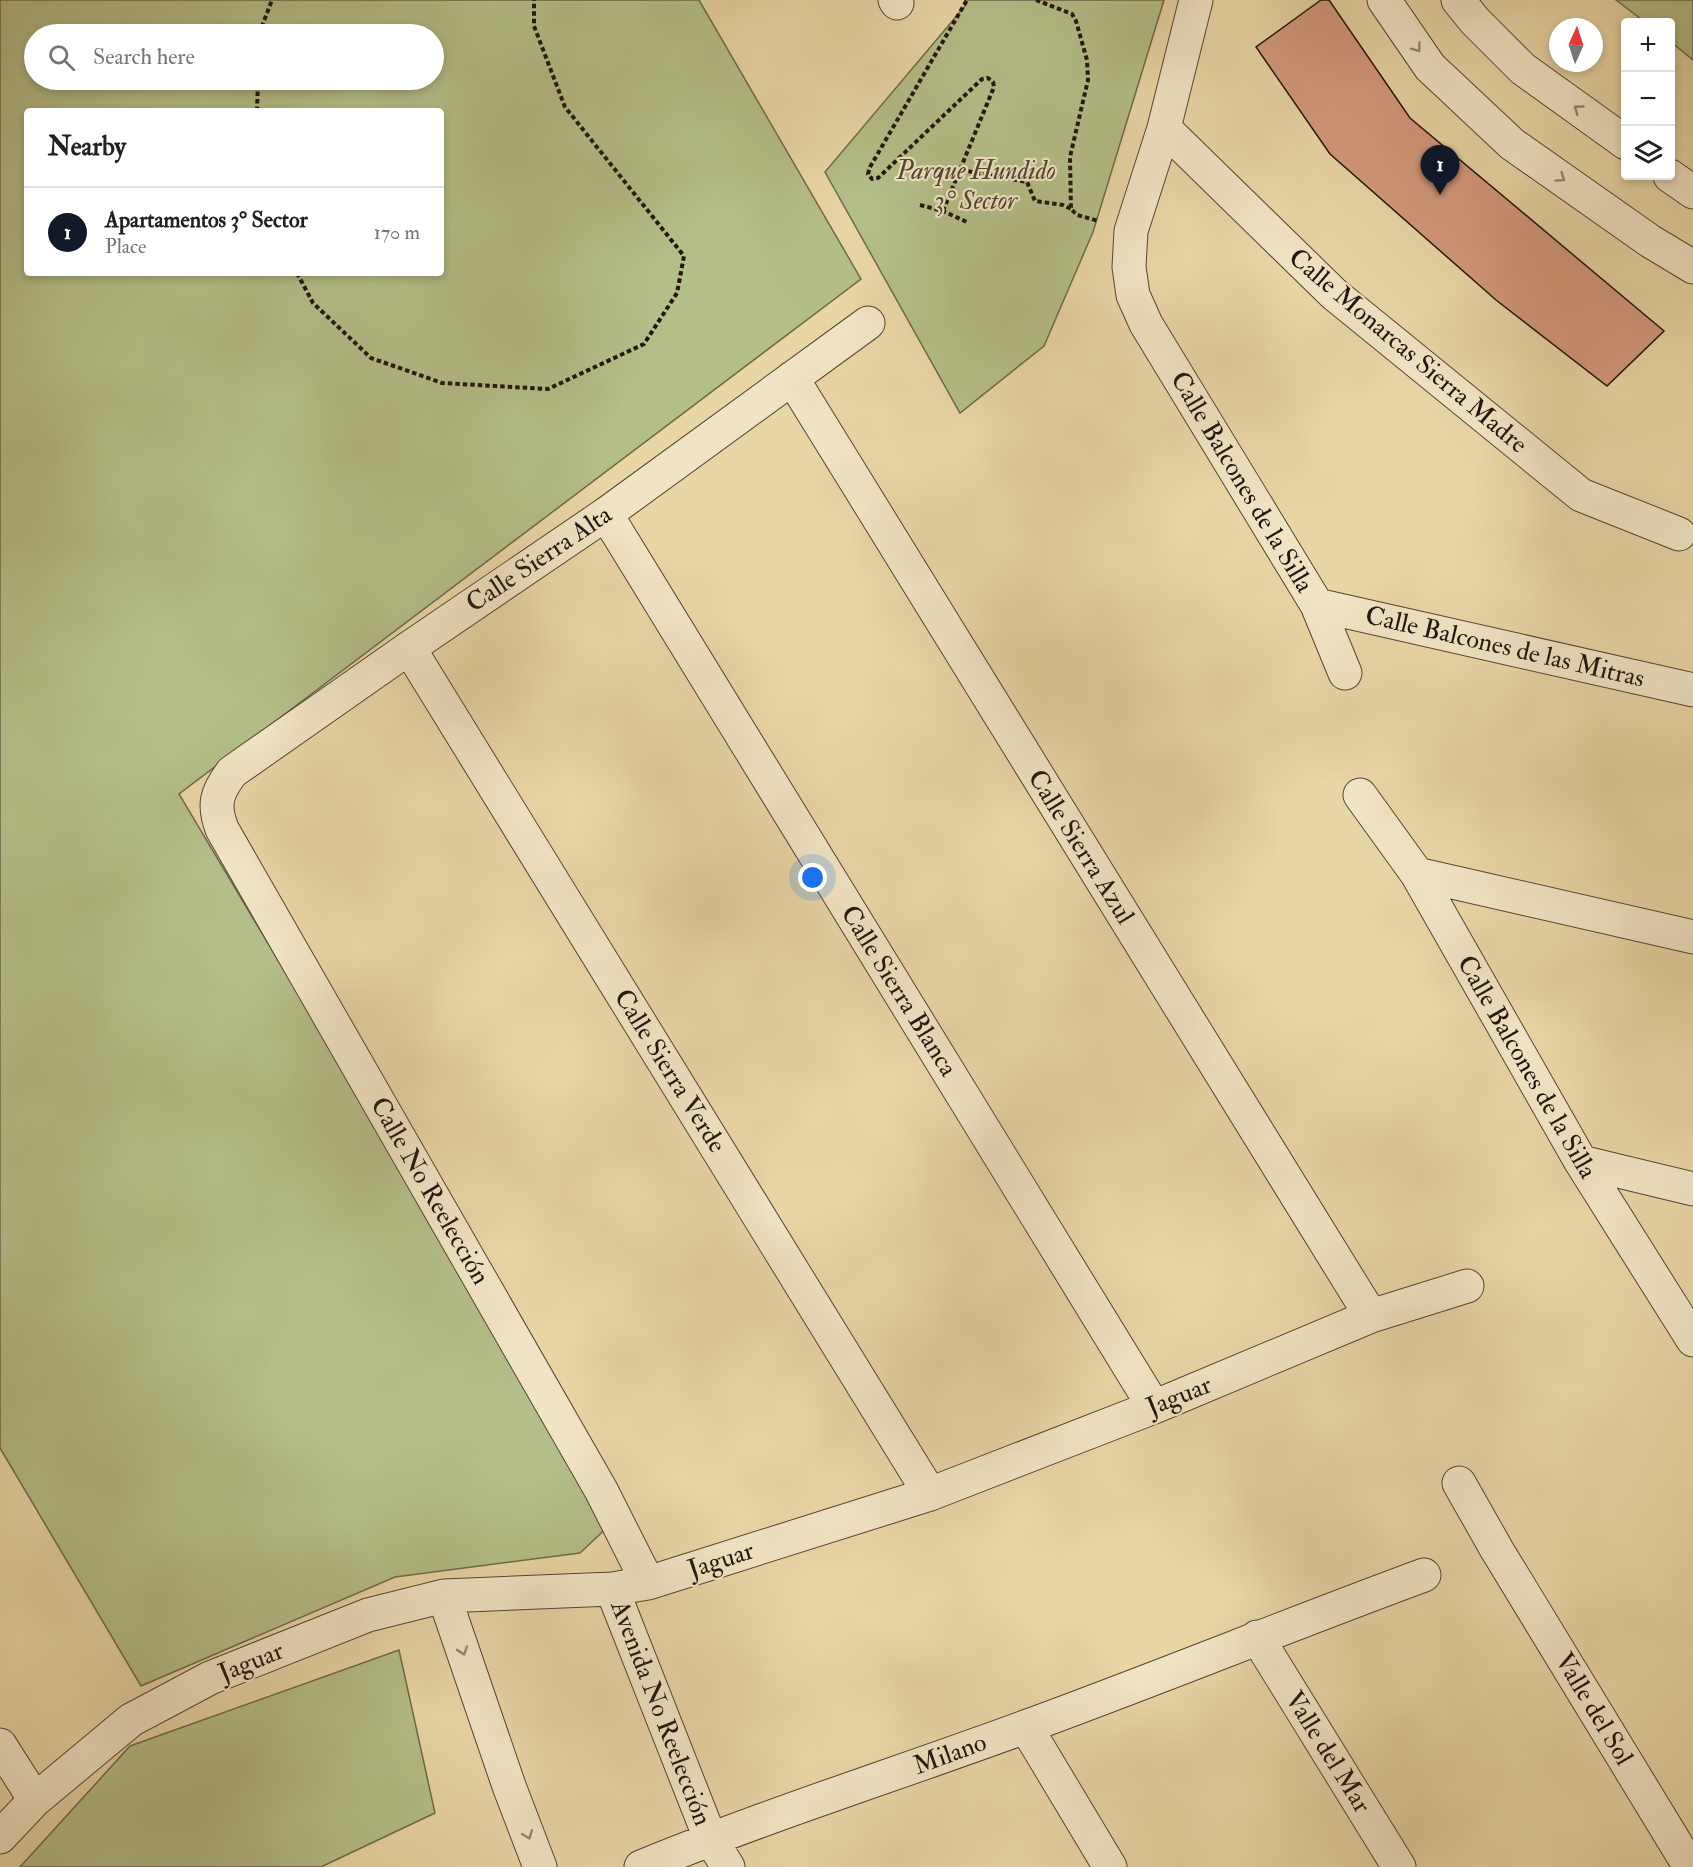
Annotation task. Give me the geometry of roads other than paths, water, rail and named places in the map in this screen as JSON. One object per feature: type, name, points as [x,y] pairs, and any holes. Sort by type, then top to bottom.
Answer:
[{"type":"street","name":"Calle Balcones de la Silla","points":[[1196,0],[1164,128],[1131,231],[1129,267],[1133,295],[1146,324],[1317,605],[1345,673]]},
{"type":"street","points":[[1384,0],[1430,67],[1512,144],[1650,241],[1693,267]]},
{"type":"street","points":[[1458,0],[1475,21],[1523,69],[1621,139]]},
{"type":"street","name":"Calle Monarcas Sierra Madre","points":[[1164,128],[1334,294],[1581,495],[1678,534]]},
{"type":"street","points":[[1675,179],[1693,192]]},
{"type":"street","name":"Calle Sierra Alta","points":[[217,800],[222,786],[232,772],[606,514],[868,323]]},
{"type":"street","name":"Calle Sierra Azul","points":[[792,378],[1371,1316]]},
{"type":"street","name":"Calle Sierra Blanca","points":[[606,514],[1154,1407]]},
{"type":"street","name":"Calle Balcones de las Mitras","points":[[1317,605],[1693,690]]},
{"type":"street","name":"Calle Sierra Verde","points":[[409,648],[930,1494]]},
{"type":"street","name":"Calle Balcones de la Silla","points":[[1360,795],[1417,874],[1581,1162],[1693,1340]]},
{"type":"street","name":"Calle No Reelección","points":[[217,800],[217,814],[222,829],[601,1490],[648,1583]]},
{"type":"street","points":[[1417,874],[1693,937]]},
{"type":"street","points":[[1581,1162],[1693,1189]]},
{"type":"street","name":"Jaguar","points":[[0,1837],[35,1800],[130,1720],[210,1678],[369,1615],[444,1596],[612,1589],[648,1583],[930,1494],[1154,1407],[1371,1316],[1467,1286]]},
{"type":"street","name":"Valle del Sol","points":[[1459,1483],[1497,1550],[1690,1867]]},
{"type":"street","name":"Milano","points":[[641,1867],[711,1838],[1026,1727],[1424,1575]]},
{"type":"street","name":"Avenida No Reelección","points":[[612,1589],[711,1838],[728,1867]]},
{"type":"street","points":[[444,1596],[509,1786],[540,1867]]},
{"type":"street","name":"Valle del Mar","points":[[1257,1637],[1399,1867]]},
{"type":"street","points":[[1026,1727],[1110,1867]]},
{"type":"street","points":[[0,1745],[35,1800]]},
{"type":"place","name":"Apartamentos 3° Sector","points":[[1440,195]]},
{"type":"park label","name":"Parque Hundido 3° Sector","points":[[976,186]]}]
